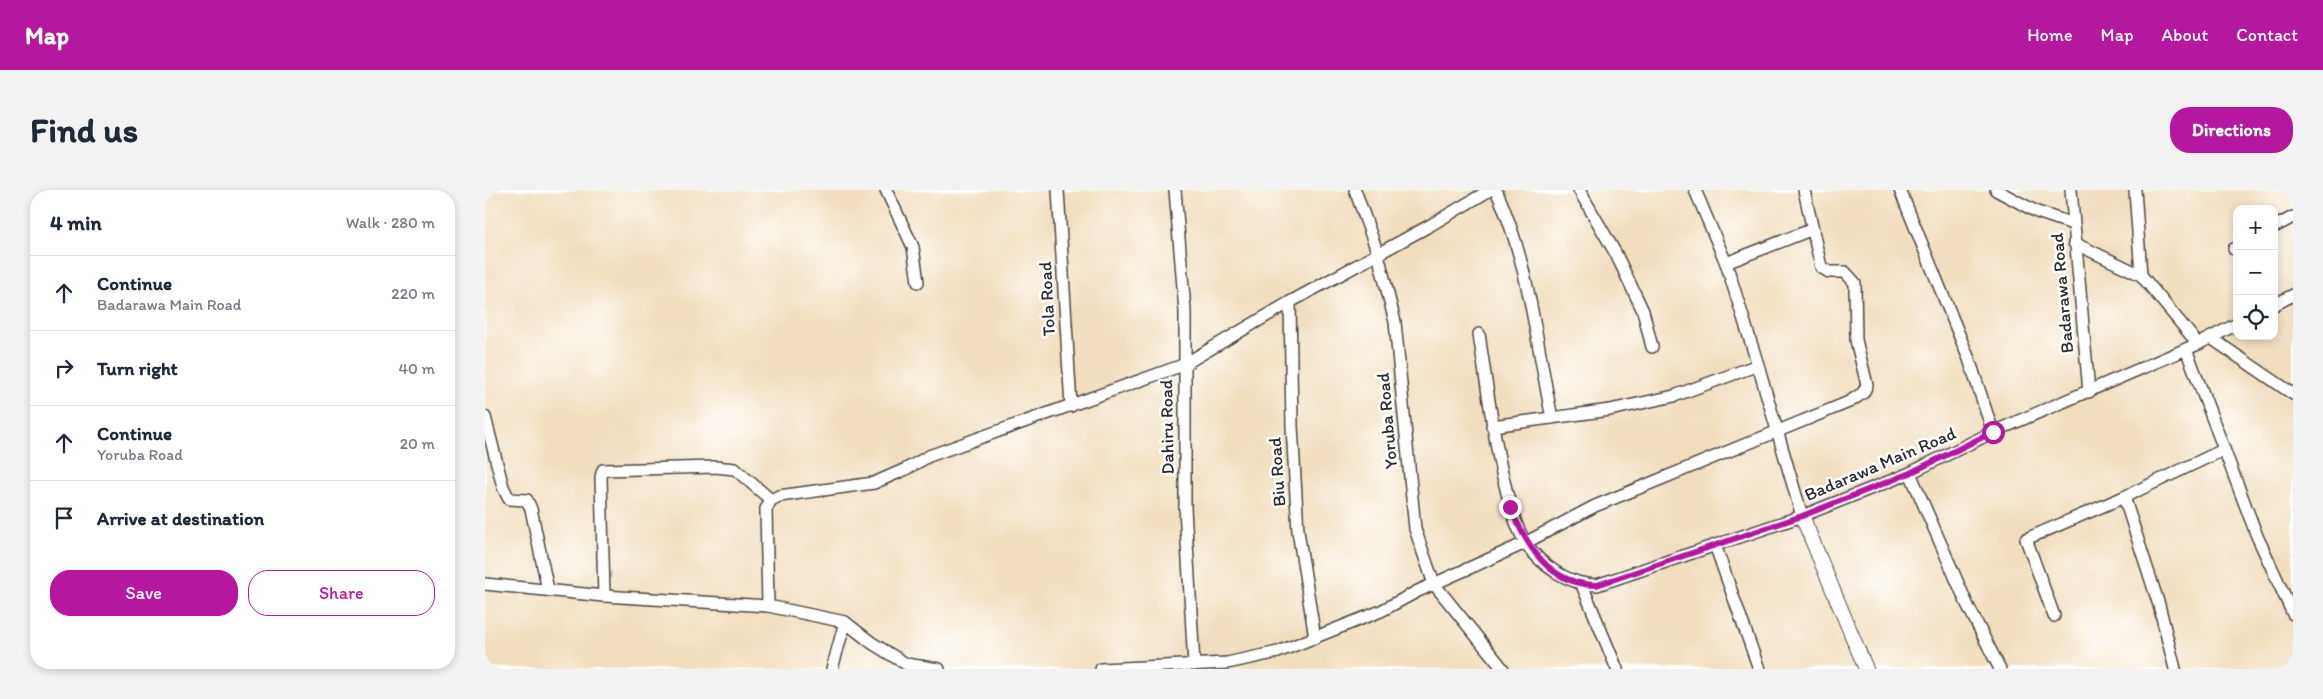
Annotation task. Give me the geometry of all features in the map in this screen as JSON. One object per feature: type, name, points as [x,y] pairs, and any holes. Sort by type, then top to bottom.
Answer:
[{"type":"street","points":[[886,190],[913,247],[918,282]]},
{"type":"street","name":"Tola Road","points":[[1058,190],[1071,406]]},
{"type":"street","name":"Dahiru Road","points":[[1175,190],[1185,311],[1183,365],[1185,508],[1194,665]]},
{"type":"street","name":"Yoruba Road","points":[[1355,190],[1378,254],[1395,322],[1415,529],[1434,584]]},
{"type":"street","points":[[768,606],[766,509],[771,500],[779,496],[874,483],[907,469],[929,456],[1183,365],[1289,302],[1490,190]]},
{"type":"street","points":[[1496,190],[1508,217],[1523,266],[1552,418]]},
{"type":"street","points":[[1579,190],[1616,254],[1643,311],[1652,347]]},
{"type":"street","points":[[1695,190],[1726,263],[1759,365],[1802,516],[1866,669]]},
{"type":"street","points":[[1101,669],[1227,663],[1278,652],[1381,611],[1595,506],[1849,402],[1863,393],[1867,385],[1855,340],[1855,283],[1845,272],[1829,272],[1821,267],[1804,190]]},
{"type":"street","points":[[1900,190],[1969,359],[1993,432]]},
{"type":"street","points":[[1996,190],[2037,212],[2073,224]]},
{"type":"street","name":"Badarawa Road","points":[[2071,190],[2074,244],[2089,392]]},
{"type":"street","points":[[2135,190],[2141,275]]},
{"type":"street","points":[[2278,225],[2293,217]]},
{"type":"street","points":[[1726,263],[1813,229]]},
{"type":"street","points":[[2074,244],[2141,275],[2198,344]]},
{"type":"street","points":[[2278,303],[2293,295]]},
{"type":"street","name":"Biu Road","points":[[1289,302],[1292,426],[1298,531],[1315,638]]},
{"type":"street","name":"Badarawa Main Road","points":[[1582,585],[1597,585],[1802,516],[1910,473],[1993,432],[2198,344],[2233,326]]},
{"type":"street","points":[[1479,334],[1492,426],[1510,507],[1525,542],[1547,567],[1582,585],[1617,669]]},
{"type":"street","points":[[2211,338],[2293,394]]},
{"type":"street","points":[[2185,348],[2257,536],[2293,614]]},
{"type":"street","points":[[1492,426],[1611,410],[1673,396],[1759,365]]},
{"type":"street","points":[[485,417],[503,487],[509,499],[527,500],[531,509],[548,590]]},
{"type":"street","points":[[2053,616],[2026,538],[2124,497],[2223,450]]},
{"type":"street","points":[[604,596],[601,477],[603,470],[715,467],[735,469],[771,500]]},
{"type":"street","points":[[1910,473],[1967,604],[2000,669]]},
{"type":"street","points":[[2124,497],[2159,604],[2175,669]]},
{"type":"street","points":[[1715,545],[1759,669]]},
{"type":"street","points":[[485,584],[604,596],[768,606],[845,622],[872,643],[906,664],[939,669]]},
{"type":"street","points":[[1434,584],[1503,669]]},
{"type":"street","points":[[832,669],[845,622]]},
{"type":"route","points":[[1510,507],[1525,542],[1547,567],[1582,585],[1597,585],[1802,516],[1910,473],[1993,432]]}]
